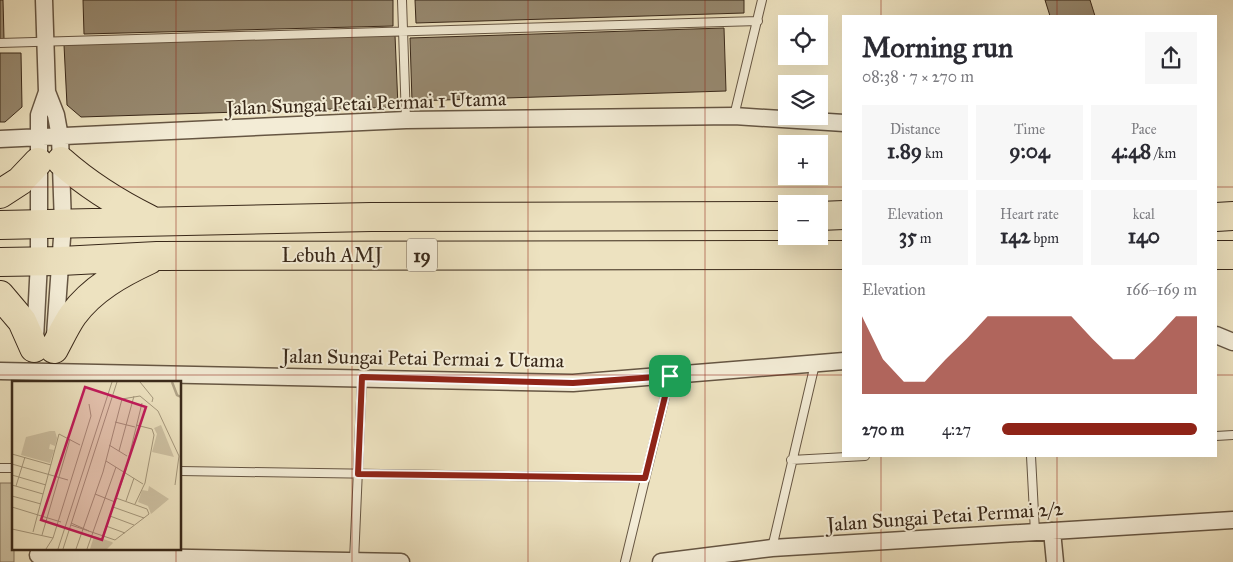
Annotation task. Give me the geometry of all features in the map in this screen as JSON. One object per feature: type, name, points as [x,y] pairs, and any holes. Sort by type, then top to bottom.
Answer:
[{"type":"highway","points":[[0,194],[20,181],[49,150],[77,175],[120,205],[154,221]]},
{"type":"highway","name":"Lebuh AMJ","points":[[0,225],[381,217],[778,216]]},
{"type":"highway","points":[[828,216],[842,216]]},
{"type":"highway","points":[[1217,216],[1233,216]]},
{"type":"highway","name":"Lebuh AMJ","points":[[0,262],[50,262],[157,256],[842,255]]},
{"type":"highway","points":[[1217,255],[1233,255]]},
{"type":"highway","points":[[44,368],[73,315],[93,295],[119,274],[157,256]]},
{"type":"highway","points":[[0,295],[22,321],[44,368]]},
{"type":"street","points":[[44,0],[47,92],[56,116],[49,150],[50,262],[44,368]]},
{"type":"street","name":"Jalan Sungai Petai Permai 1 Utama","points":[[0,139],[49,150],[406,120],[734,116],[842,124]]},
{"type":"street","points":[[44,368],[50,262],[49,150]]},
{"type":"street","points":[[1217,335],[1233,342]]},
{"type":"street","name":"Jalan Sungai Petai Permai 2 Utama","points":[[0,371],[44,368],[573,383],[842,361]]},
{"type":"street","name":"Jalan Sungai Petai Permai 2/2","points":[[660,562],[772,548],[1233,520]]},
{"type":"street","points":[[1052,531],[1055,562]]},
{"type":"street","points":[[38,555],[127,559],[401,562]]},
{"type":"lane","points":[[402,0],[406,120]]},
{"type":"lane","points":[[734,116],[762,0]]},
{"type":"lane","points":[[0,43],[758,21]]},
{"type":"lane","points":[[772,548],[791,460],[815,364]]},
{"type":"lane","points":[[625,562],[670,376]]},
{"type":"lane","points":[[354,561],[362,377]]},
{"type":"lane","points":[[1217,436],[1233,435]]},
{"type":"lane","points":[[791,460],[846,457]]},
{"type":"lane","points":[[1031,457],[1035,532]]},
{"type":"lane","points":[[181,471],[645,478]]},
{"type":"shaded area","points":[[0,483],[12,483],[12,550],[14,550],[14,562],[0,562]]},
{"type":"building","points":[[0,0],[3,0],[4,39],[0,39]]},
{"type":"building","points":[[83,0],[393,0],[393,26],[84,34]]},
{"type":"building","points":[[415,0],[744,0],[744,13],[416,23]]},
{"type":"building","points":[[1045,0],[1090,0],[1095,15],[1050,15]]},
{"type":"building","points":[[724,28],[726,91],[412,101],[410,38]]},
{"type":"building","points":[[395,35],[398,107],[81,117],[67,105],[64,45]]},
{"type":"building","points":[[0,53],[21,53],[22,107],[5,122],[0,122]]},
{"type":"route","points":[[670,376],[645,478],[358,474],[362,377],[573,383],[670,376]]}]
